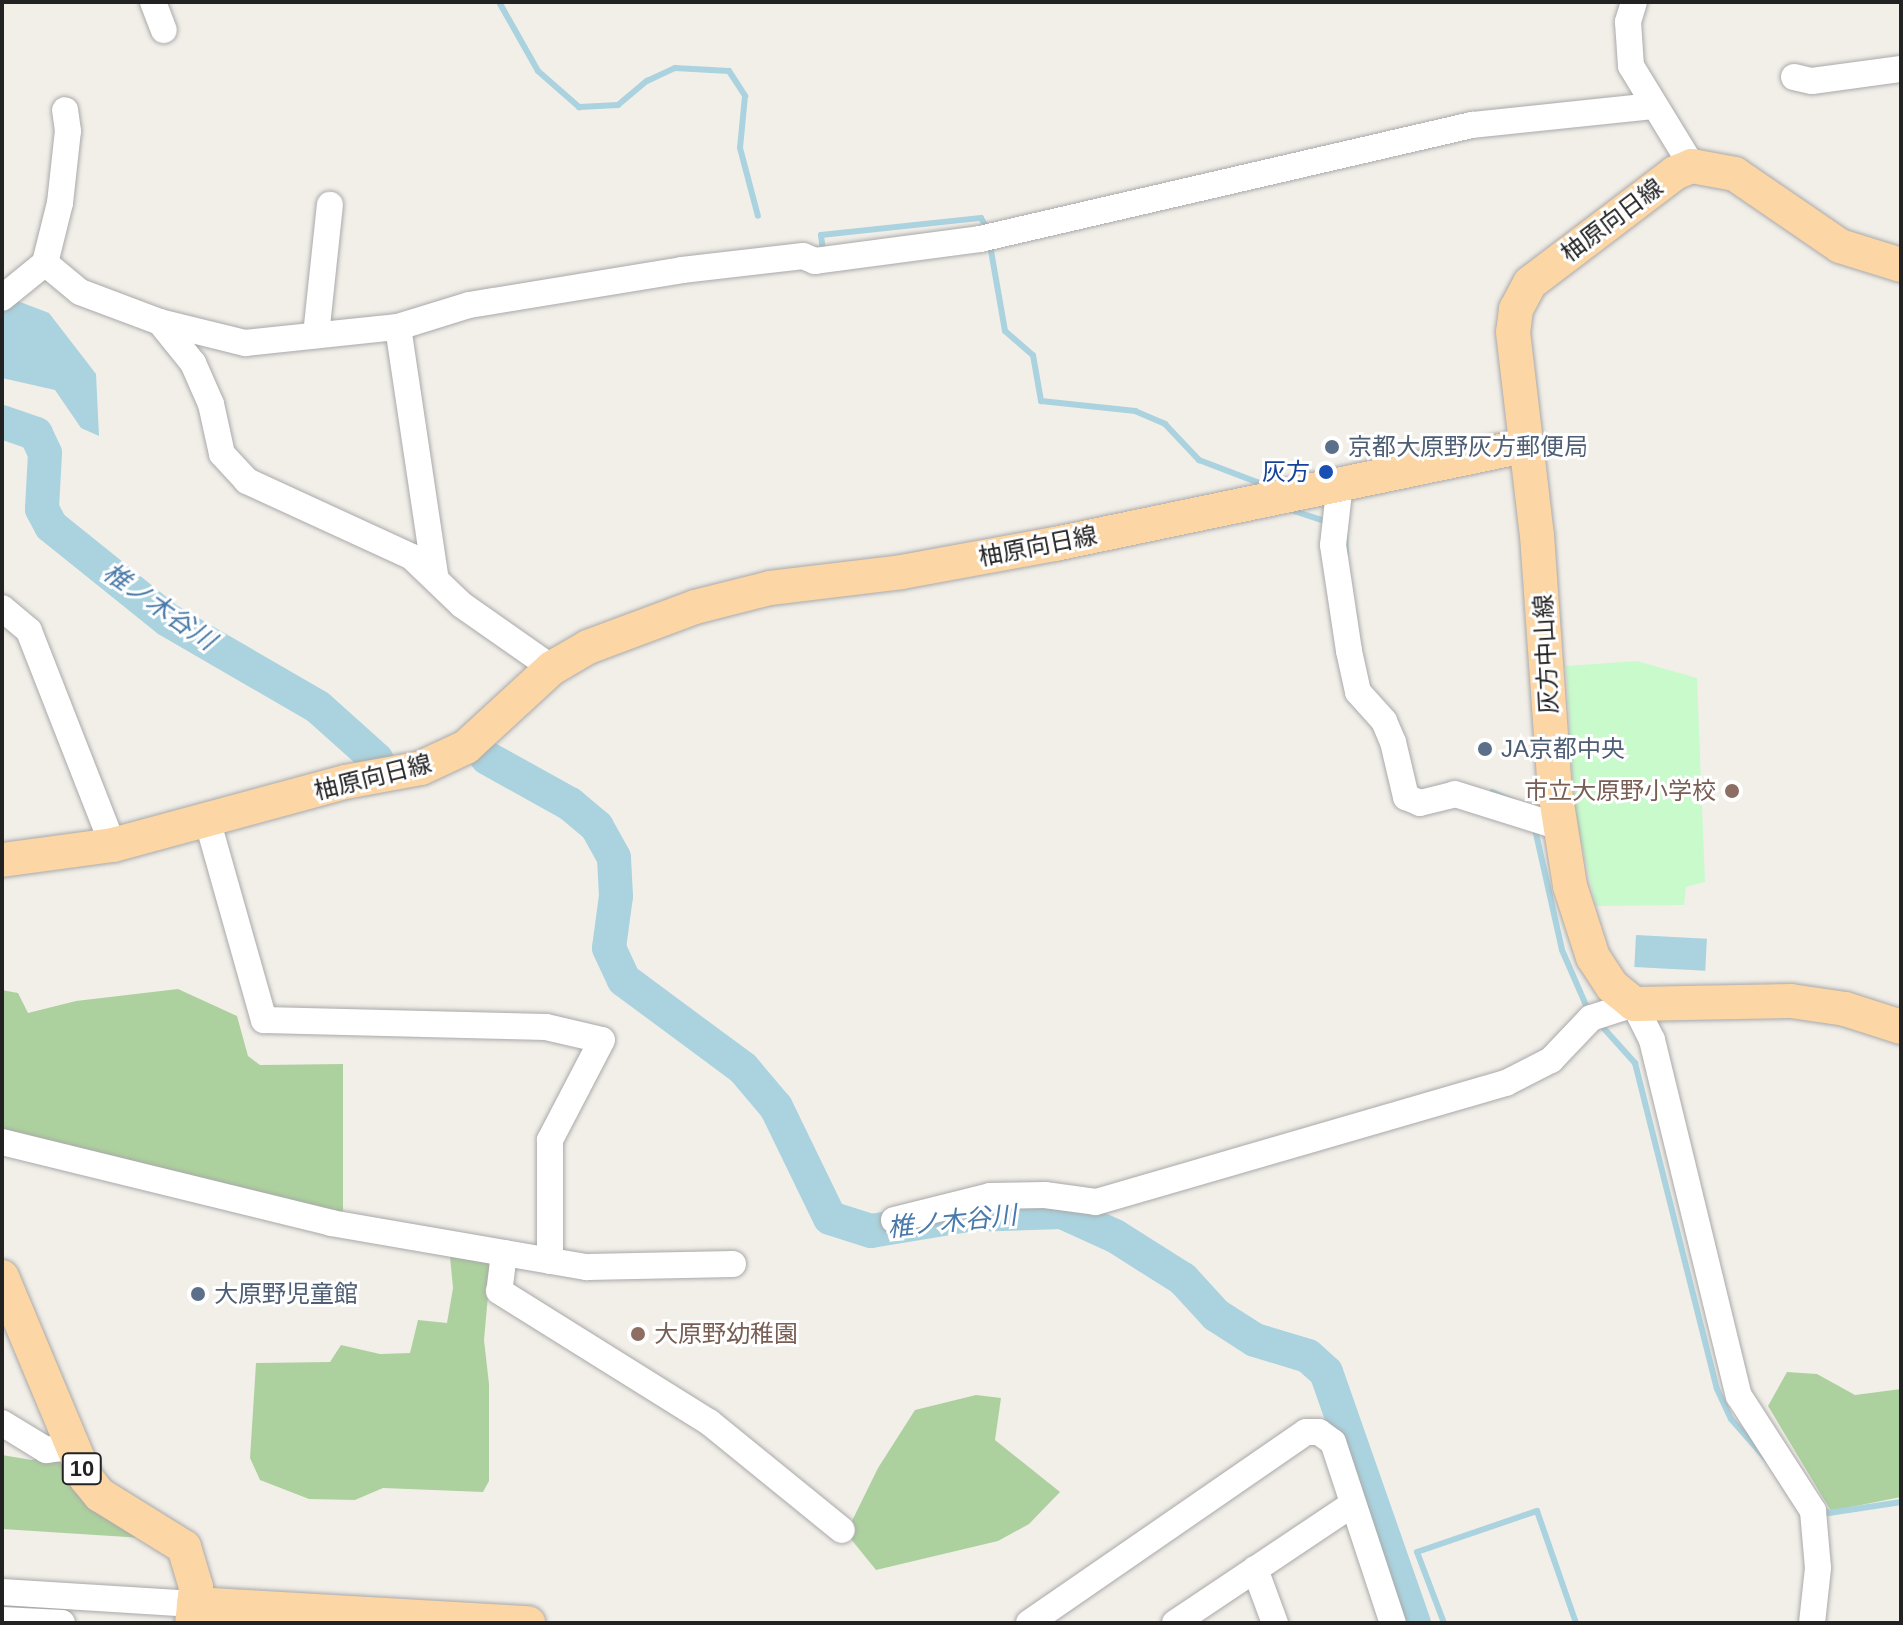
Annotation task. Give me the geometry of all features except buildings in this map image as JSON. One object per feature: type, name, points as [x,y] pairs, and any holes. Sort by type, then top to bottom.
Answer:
[{"type":"main road","points":[[1692,166],[1735,174],[1840,246],[1901,265]]},
{"type":"main road","name":"柚原向日線","points":[[2,860],[113,845],[449,757],[492,727],[552,668],[624,630],[770,588],[947,564],[1524,446],[1513,332],[1524,290],[1571,249],[1692,166]]},
{"type":"main road","name":"灰方中山線","points":[[1524,446],[1535,506],[1560,827],[1570,886],[1593,957],[1612,986],[1634,1004]]},
{"type":"main road","points":[[1634,1004],[1791,1001],[1845,1009],[1901,1027]]},
{"type":"main road","name":"10","points":[[2,1277],[71,1447],[100,1495],[184,1547],[194,1570],[193,1613]]},
{"type":"main road","points":[[193,1613],[528,1623]]},
{"type":"street","points":[[153,2],[164,30]]},
{"type":"street","points":[[1634,2],[1628,22],[1631,66],[1652,106],[1692,166]]},
{"type":"street","points":[[1794,77],[1812,81],[1901,69]]},
{"type":"street","points":[[45,263],[80,292],[160,322],[245,343],[398,327],[469,305],[682,270],[803,256],[815,261],[988,238],[1472,125],[1652,106]]},
{"type":"street","points":[[2,298],[45,263],[60,203],[68,131],[65,110]]},
{"type":"street","points":[[316,335],[330,205]]},
{"type":"street","points":[[160,322],[193,363],[211,404],[222,454],[247,481],[412,557],[435,574],[462,605],[552,668]]},
{"type":"street","points":[[398,327],[435,574]]},
{"type":"street","points":[[1340,483],[1333,545],[1349,651],[1358,692],[1384,721],[1393,742],[1406,797],[1420,803],[1455,794],[1560,827]]},
{"type":"street","points":[[2,608],[29,631],[113,845]]},
{"type":"street","points":[[207,819],[264,1020],[546,1027],[602,1040],[550,1140],[550,1261]]},
{"type":"street","points":[[894,1220],[990,1196],[1045,1195],[1096,1202],[1476,1092],[1551,1060],[1591,1018],[1634,1004],[1652,1040],[1739,1396],[1813,1511],[1818,1568],[1812,1623]]},
{"type":"street","points":[[2,1142],[331,1223],[550,1261],[587,1267],[733,1264]]},
{"type":"street","points":[[504,1253],[499,1291],[709,1422],[842,1530]]},
{"type":"street","points":[[2,1423],[46,1450],[71,1447]]},
{"type":"street","points":[[1029,1623],[1306,1432],[1319,1432],[1333,1442],[1393,1623]]},
{"type":"street","points":[[1175,1623],[1353,1504]]},
{"type":"street","points":[[1255,1569],[1275,1623]]},
{"type":"street","points":[[2,1592],[193,1613]]},
{"type":"street","points":[[2,1620],[62,1623]]},
{"type":"green space","points":[[1637,661],[1697,678],[1705,882],[1686,887],[1684,905],[1596,906],[1575,815],[1566,666]]},
{"type":"green space","points":[[178,989],[237,1016],[248,1056],[260,1065],[343,1064],[343,1211],[335,1213],[2,1140],[2,990],[18,993],[28,1013],[76,1001]]},
{"type":"green space","points":[[459,1254],[491,1263],[484,1340],[489,1384],[489,1481],[483,1492],[383,1488],[355,1500],[309,1499],[260,1480],[250,1458],[256,1363],[330,1362],[341,1345],[380,1354],[410,1353],[418,1320],[447,1323],[453,1288],[450,1257]]},
{"type":"green space","points":[[1787,1372],[1817,1374],[1855,1395],[1901,1389],[1901,1497],[1831,1511],[1768,1406]]},
{"type":"green space","points":[[976,1395],[1001,1398],[995,1440],[1060,1492],[1029,1524],[998,1541],[876,1570],[846,1533],[878,1468],[915,1410]]},
{"type":"green space","points":[[64,1451],[143,1538],[2,1529],[2,1455],[32,1460]]},
{"type":"water","points":[[15,300],[49,313],[96,374],[99,436],[81,428],[55,390],[2,378],[2,312]]},
{"type":"water","points":[[1636,935],[1707,939],[1705,971],[1634,967]]},
{"type":"waterway","points":[[499,2],[538,71],[579,107],[618,105],[647,81],[675,68],[729,71],[745,96],[740,148],[758,216]]},
{"type":"waterway","points":[[823,250],[821,235],[981,218],[988,230]]},
{"type":"waterway","points":[[990,245],[1005,331],[1033,355],[1041,401],[1135,411],[1165,424],[1199,460],[1262,484]]},
{"type":"waterway","name":"椎ノ木谷川","points":[[2,422],[36,434],[45,453],[42,509],[51,526],[168,620],[318,707],[377,760]]},
{"type":"waterway","points":[[1294,511],[1327,522]]},
{"type":"waterway","points":[[1345,530],[1346,553]]},
{"type":"waterway","name":"椎ノ木谷川","points":[[487,758],[570,804],[597,827],[614,858],[616,896],[609,948],[624,980],[743,1068],[776,1107],[830,1218],[871,1231],[968,1215],[1062,1212],[1115,1236],[1183,1279],[1216,1315],[1255,1340],[1308,1356],[1326,1372],[1414,1623]]},
{"type":"waterway","points":[[1492,792],[1528,808]]},
{"type":"waterway","points":[[1535,829],[1562,950],[1589,1012]]},
{"type":"waterway","points":[[1599,1023],[1635,1063],[1717,1389],[1731,1419],[1767,1460]]},
{"type":"waterway","points":[[1820,1506],[1829,1513],[1901,1502]]},
{"type":"waterway","points":[[1444,1623],[1417,1552],[1537,1511],[1576,1623]]},
{"type":"place","name":"京都大原野灰方郵便局","points":[[1332,447]]},
{"type":"place","name":"灰方","points":[[1326,472]]},
{"type":"place","name":"JA京都中央","points":[[1485,749]]},
{"type":"place","name":"市立大原野小学校","points":[[1732,791]]},
{"type":"place","name":"大原野児童館","points":[[198,1294]]},
{"type":"place","name":"大原野幼稚園","points":[[638,1334]]}]
